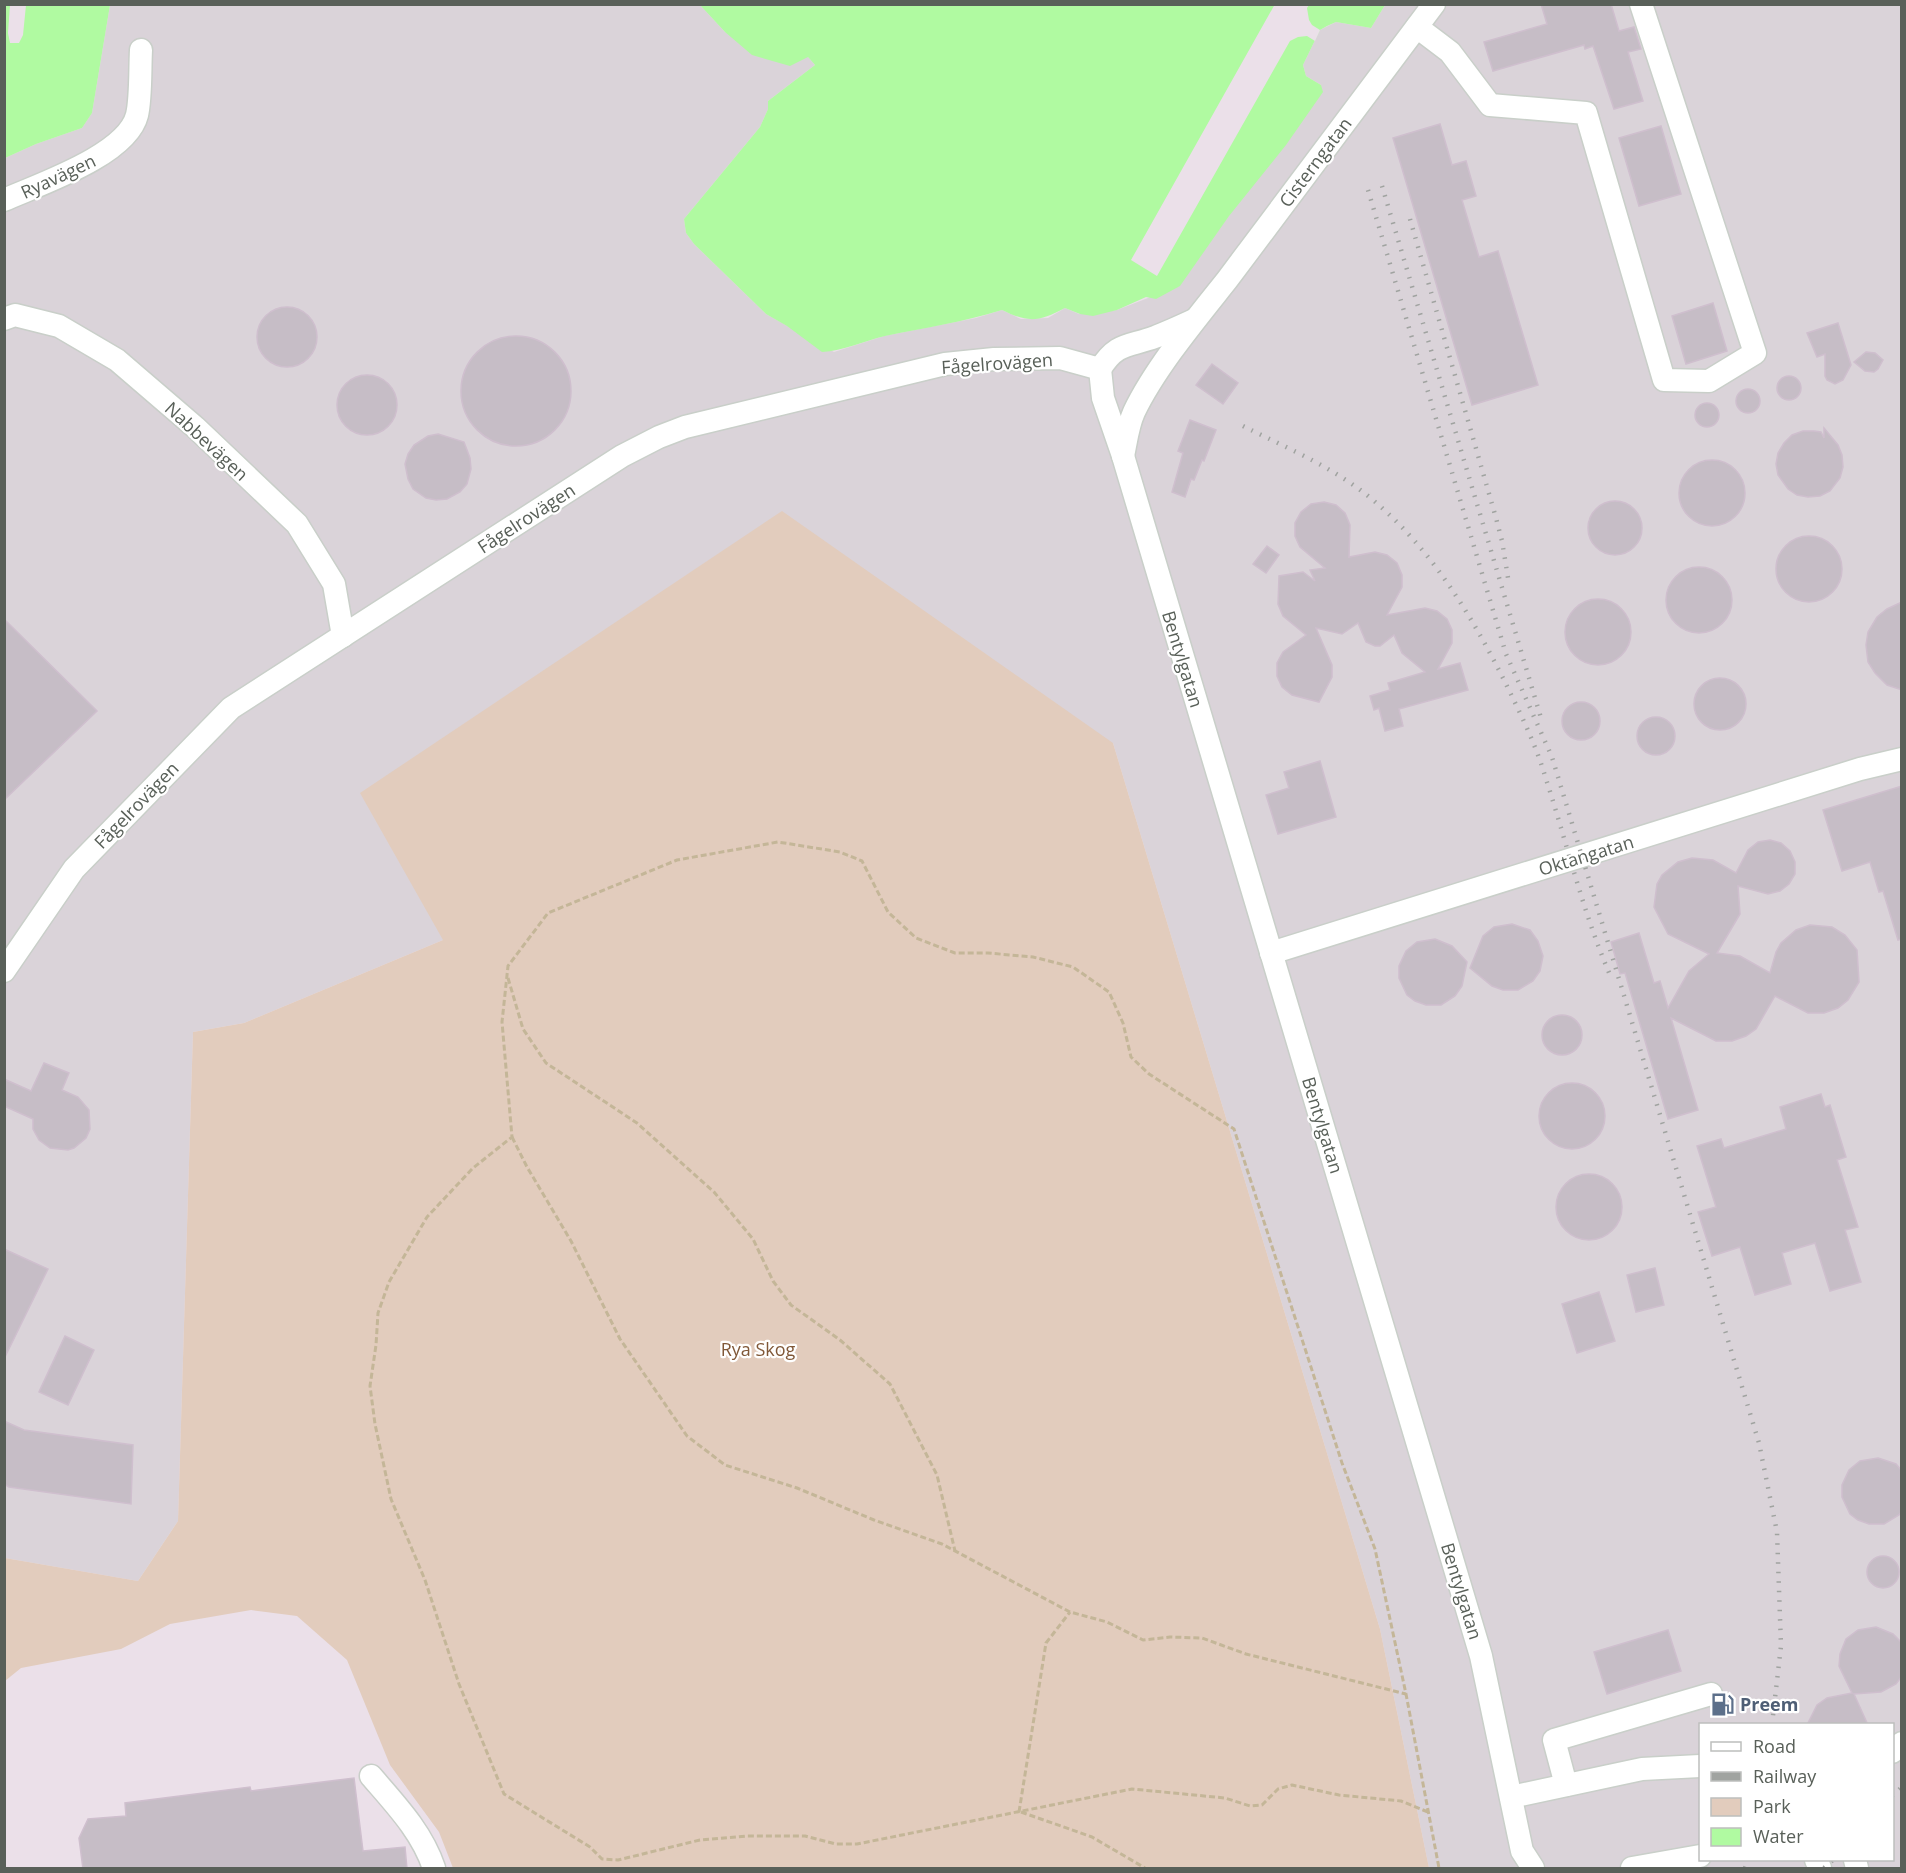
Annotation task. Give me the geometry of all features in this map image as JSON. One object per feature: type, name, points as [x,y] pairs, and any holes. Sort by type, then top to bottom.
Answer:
[{"type":"lane","name":"Cisterngatan","points":[[1123,456],[1133,413],[1195,319],[1227,280],[1434,4]]},
{"type":"lane","points":[[1417,27],[1450,52],[1490,105],[1586,113],[1664,380],[1709,381],[1755,353],[1641,4]]},
{"type":"lane","name":"Ryavägen","points":[[4,200],[104,155],[128,132],[137,116],[141,50]]},
{"type":"lane","name":"Nabbevägen","points":[[4,319],[15,315],[59,326],[117,360],[195,427],[297,525],[334,584],[344,636]]},
{"type":"lane","name":"Cisterngatan","points":[[1100,369],[1107,358],[1120,347],[1154,338],[1195,319]]},
{"type":"lane","name":"Fågelrovägen","points":[[4,971],[74,869],[231,708],[622,456],[685,427],[945,364],[1060,358],[1100,369]]},
{"type":"lane","points":[[1100,369],[1103,398],[1123,456]]},
{"type":"lane","name":"Bentylgatan","points":[[1123,456],[1481,1656],[1522,1851],[1533,1869]]},
{"type":"lane","name":"Oktangatan","points":[[1271,953],[1860,769],[1902,759]]},
{"type":"lane","points":[[1566,1785],[1554,1740],[1711,1694]]},
{"type":"lane","points":[[1511,1797],[1642,1769],[1699,1766]]},
{"type":"lane","points":[[371,1776],[406,1815],[428,1850],[434,1869]]},
{"type":"lane","points":[[1632,1869],[1699,1856]]},
{"type":"path","points":[[1406,1694],[1246,1654],[1202,1638],[1170,1637],[1143,1640],[1107,1622],[1070,1612],[942,1544],[874,1520],[797,1488],[725,1465],[687,1436],[620,1339],[571,1240],[527,1167],[512,1137],[502,1023],[508,966],[548,913],[677,860],[778,842],[840,852],[862,861],[888,912],[916,938],[955,953],[1033,957],[1073,967],[1109,992],[1123,1023],[1131,1057],[1149,1074],[1234,1129],[1342,1463],[1375,1549],[1406,1694],[1439,1869]]},
{"type":"path","points":[[507,975],[523,1029],[546,1063],[637,1123],[714,1192],[753,1239],[773,1281],[790,1305],[840,1340],[890,1384],[937,1475],[955,1551]]},
{"type":"path","points":[[512,1137],[473,1168],[427,1217],[389,1282],[378,1313],[370,1386],[375,1424],[391,1499],[425,1580],[459,1684],[504,1794],[590,1847],[602,1859],[618,1860],[700,1840],[747,1836],[805,1836],[836,1844],[857,1844],[1132,1789],[1225,1798],[1250,1806],[1262,1805],[1278,1789],[1292,1785],[1339,1795],[1401,1801],[1428,1812]]},
{"type":"path","points":[[1019,1812],[1046,1643],[1070,1612]]},
{"type":"path","points":[[1019,1812],[1092,1837],[1145,1869]]},
{"type":"shaded area","points":[[110,5],[700,5],[725,32],[808,57],[815,65],[768,101],[768,109],[760,127],[684,219],[686,233],[694,244],[766,314],[834,352],[884,336],[976,318],[1002,310],[1021,319],[1048,318],[1065,308],[1079,314],[1117,310],[1179,286],[1321,85],[1306,76],[1303,65],[1320,30],[1336,22],[1371,28],[1385,5],[1901,5],[1901,1868],[1429,1868],[1380,1629],[1113,743],[443,940],[244,1023],[193,1032],[178,1521],[138,1581],[5,1558],[5,158],[82,128],[92,113]]},
{"type":"green space","name":"Rya Skog","points":[[782,511],[1113,743],[1380,1629],[1429,1868],[453,1868],[439,1832],[390,1765],[347,1660],[297,1616],[251,1610],[170,1624],[121,1649],[21,1668],[5,1681],[5,1558],[138,1581],[178,1521],[193,1032],[244,1023],[443,940],[360,793]]},
{"type":"water","points":[[5,5],[110,5],[92,113],[82,128],[5,158]]},
{"type":"water","points":[[700,5],[1385,5],[1371,28],[1336,22],[1320,30],[1303,65],[1306,76],[1321,85],[1323,92],[1286,145],[1229,216],[1180,286],[1156,299],[1146,297],[1117,310],[1093,316],[1065,308],[1048,316],[1027,319],[1002,310],[822,352],[787,326],[766,314],[694,244],[686,233],[684,219],[760,127],[768,109],[768,101],[815,65],[808,57],[790,66],[752,55],[725,32]]},
{"type":"pier","points":[[1275,4],[1309,5],[1307,8],[1309,20],[1320,30],[1315,41],[1307,36],[1290,41],[1157,276],[1131,260]]},
{"type":"pier","points":[[10,5],[26,5],[23,35],[19,43],[10,43],[8,33]]},
{"type":"building","points":[[1541,4],[1611,4],[1619,31],[1634,27],[1641,49],[1628,52],[1643,101],[1614,109],[1593,46],[1585,49],[1584,45],[1493,71],[1484,42],[1547,24]]},
{"type":"building","points":[[1440,124],[1452,165],[1466,161],[1476,196],[1462,200],[1479,257],[1498,251],[1538,385],[1472,405],[1393,138]]},
{"type":"building","points":[[1661,126],[1681,194],[1639,206],[1619,138]]},
{"type":"building","points":[[1713,303],[1727,351],[1686,364],[1672,316]]},
{"type":"building","points":[[287,307],[304,312],[312,320],[317,337],[312,354],[304,362],[287,367],[270,362],[262,354],[257,337],[262,320],[270,312]]},
{"type":"building","points":[[1838,323],[1851,365],[1843,380],[1835,384],[1827,380],[1825,376],[1825,354],[1817,357],[1807,333]]},
{"type":"building","points":[[516,336],[537,340],[555,352],[567,370],[571,391],[567,412],[555,430],[537,442],[516,446],[495,442],[477,430],[465,412],[461,391],[465,370],[477,352],[495,340]]},
{"type":"building","points":[[1866,352],[1875,353],[1883,360],[1874,372],[1865,371],[1854,362]]},
{"type":"building","points":[[1212,364],[1238,383],[1223,404],[1196,385]]},
{"type":"building","points":[[361,375],[373,375],[384,380],[392,388],[397,405],[395,417],[384,430],[373,435],[361,435],[350,430],[342,422],[337,411],[337,399],[342,388],[350,380]]},
{"type":"building","points":[[1789,376],[1794,377],[1800,383],[1800,393],[1794,399],[1789,400],[1784,399],[1778,393],[1777,388],[1778,383],[1784,377]]},
{"type":"building","points":[[1748,389],[1753,390],[1759,396],[1759,406],[1753,412],[1748,413],[1743,412],[1737,406],[1736,401],[1737,396],[1743,390]]},
{"type":"building","points":[[1707,403],[1712,404],[1718,410],[1718,420],[1712,426],[1707,427],[1702,426],[1696,420],[1695,415],[1696,410],[1702,404]]},
{"type":"building","points":[[1190,420],[1216,430],[1204,461],[1202,460],[1194,480],[1191,479],[1185,497],[1172,492],[1183,453],[1178,451]]},
{"type":"building","points":[[1824,428],[1838,445],[1842,455],[1843,467],[1840,478],[1830,491],[1820,496],[1797,495],[1788,489],[1778,475],[1776,464],[1778,453],[1792,435],[1803,431],[1814,431],[1821,432],[1824,438]]},
{"type":"building","points":[[438,434],[464,442],[471,469],[467,484],[460,492],[447,499],[436,500],[426,498],[413,489],[405,464],[414,445],[428,436]]},
{"type":"building","points":[[1706,460],[1718,460],[1736,469],[1743,480],[1745,493],[1743,506],[1736,517],[1725,524],[1706,526],[1693,521],[1684,512],[1679,499],[1679,487],[1684,474],[1693,465]]},
{"type":"building","points":[[1610,501],[1620,501],[1630,505],[1638,513],[1642,528],[1638,543],[1630,551],[1620,555],[1610,555],[1600,551],[1592,543],[1588,533],[1588,523],[1592,513],[1600,505]]},
{"type":"building","points":[[1324,502],[1336,505],[1345,513],[1350,525],[1349,557],[1375,552],[1387,555],[1397,563],[1402,575],[1402,587],[1387,615],[1425,608],[1437,611],[1447,619],[1452,630],[1452,643],[1438,669],[1460,663],[1468,690],[1399,709],[1403,726],[1385,731],[1379,708],[1374,710],[1370,696],[1390,690],[1388,683],[1425,672],[1402,653],[1394,635],[1380,646],[1375,646],[1366,642],[1358,623],[1342,634],[1316,628],[1332,665],[1332,677],[1319,702],[1292,695],[1282,687],[1277,676],[1277,663],[1283,652],[1306,635],[1283,616],[1278,604],[1279,576],[1303,572],[1315,581],[1310,570],[1325,568],[1300,547],[1295,536],[1295,523],[1301,512],[1311,504]]},
{"type":"building","points":[[1802,536],[1816,536],[1828,541],[1837,550],[1842,569],[1840,582],[1833,593],[1816,602],[1802,602],[1790,597],[1781,588],[1776,576],[1776,562],[1781,550],[1790,541]]},
{"type":"building","points":[[1267,546],[1279,555],[1266,573],[1253,564]]},
{"type":"building","points":[[1692,567],[1706,567],[1718,572],[1727,581],[1732,600],[1730,613],[1723,624],[1706,633],[1692,633],[1680,628],[1671,619],[1666,607],[1666,593],[1671,581],[1680,572]]},
{"type":"building","points":[[1592,599],[1604,599],[1622,608],[1629,619],[1631,632],[1629,645],[1622,656],[1611,663],[1592,665],[1579,660],[1570,651],[1565,638],[1565,626],[1570,613],[1579,604]]},
{"type":"building","points":[[1902,602],[1902,690],[1887,685],[1875,673],[1868,662],[1866,645],[1868,632],[1877,617]]},
{"type":"building","points":[[4,619],[97,711],[4,800]]},
{"type":"building","points":[[1720,678],[1730,680],[1738,686],[1744,694],[1746,704],[1744,714],[1738,722],[1730,728],[1720,730],[1710,728],[1702,722],[1696,714],[1694,704],[1696,694],[1702,686],[1710,680]]},
{"type":"building","points":[[1581,702],[1594,708],[1600,721],[1594,734],[1581,740],[1568,734],[1562,721],[1568,708]]},
{"type":"building","points":[[1656,717],[1669,723],[1675,736],[1669,749],[1656,755],[1643,749],[1637,736],[1643,723]]},
{"type":"building","points":[[1320,761],[1336,817],[1278,834],[1266,795],[1289,788],[1284,772]]},
{"type":"building","points":[[1902,786],[1902,939],[1898,940],[1883,891],[1879,892],[1870,862],[1842,871],[1823,810]]},
{"type":"building","points":[[1770,840],[1781,843],[1790,851],[1795,862],[1795,874],[1789,884],[1780,891],[1768,894],[1738,886],[1740,914],[1717,953],[1740,956],[1770,973],[1781,943],[1796,930],[1810,925],[1832,927],[1845,935],[1857,950],[1859,982],[1848,1000],[1838,1008],[1824,1013],[1808,1013],[1775,996],[1756,1029],[1732,1041],[1716,1041],[1671,1018],[1698,1110],[1668,1119],[1625,973],[1620,974],[1611,942],[1639,933],[1654,983],[1660,981],[1668,1008],[1689,971],[1709,954],[1668,934],[1654,907],[1657,884],[1662,875],[1678,862],[1692,858],[1713,860],[1736,873],[1748,850],[1758,842]]},
{"type":"building","points":[[1512,924],[1530,930],[1538,941],[1543,956],[1540,971],[1533,981],[1518,990],[1503,990],[1492,986],[1470,968],[1483,936],[1494,927]]},
{"type":"building","points":[[1435,939],[1452,946],[1467,962],[1462,986],[1455,996],[1441,1005],[1426,1005],[1407,995],[1399,978],[1399,966],[1406,951],[1417,942]]},
{"type":"building","points":[[1562,1015],[1570,1016],[1576,1021],[1581,1027],[1581,1043],[1576,1049],[1570,1054],[1562,1055],[1554,1054],[1548,1049],[1543,1043],[1542,1035],[1543,1027],[1548,1021],[1554,1016]]},
{"type":"building","points":[[44,1063],[69,1073],[62,1090],[78,1097],[89,1110],[90,1129],[86,1138],[68,1150],[50,1148],[39,1140],[33,1129],[33,1119],[4,1106],[4,1079],[31,1091]]},
{"type":"building","points":[[1572,1083],[1585,1086],[1595,1093],[1602,1103],[1605,1116],[1602,1129],[1595,1139],[1585,1146],[1572,1149],[1559,1146],[1549,1139],[1542,1129],[1539,1116],[1542,1103],[1549,1093],[1559,1086]]},
{"type":"building","points":[[1821,1094],[1825,1107],[1830,1105],[1846,1157],[1837,1160],[1858,1227],[1845,1230],[1861,1282],[1830,1291],[1815,1243],[1782,1253],[1791,1284],[1755,1295],[1740,1247],[1712,1256],[1698,1212],[1716,1207],[1697,1146],[1721,1139],[1724,1148],[1786,1129],[1780,1107]]},
{"type":"building","points":[[1589,1174],[1602,1177],[1612,1184],[1619,1194],[1622,1207],[1619,1220],[1612,1230],[1602,1237],[1589,1240],[1576,1237],[1566,1230],[1559,1220],[1556,1207],[1559,1194],[1566,1184],[1576,1177]]},
{"type":"building","points":[[4,1249],[48,1269],[4,1359]]},
{"type":"building","points":[[1655,1268],[1664,1305],[1636,1312],[1627,1275]]},
{"type":"building","points":[[1599,1292],[1615,1341],[1577,1353],[1562,1304]]},
{"type":"building","points":[[65,1336],[94,1350],[68,1405],[39,1392]]},
{"type":"building","points":[[4,1421],[24,1430],[133,1445],[131,1504],[9,1487],[4,1484]]},
{"type":"building","points":[[1878,1458],[1896,1464],[1902,1471],[1902,1511],[1884,1524],[1869,1524],[1850,1514],[1842,1497],[1842,1485],[1849,1470],[1860,1461]]},
{"type":"building","points":[[1883,1556],[1895,1560],[1899,1572],[1895,1584],[1883,1588],[1871,1584],[1867,1572],[1871,1560]]},
{"type":"building","points":[[1876,1627],[1893,1634],[1902,1643],[1902,1676],[1896,1684],[1881,1692],[1854,1694],[1867,1723],[1808,1723],[1817,1705],[1827,1698],[1852,1693],[1839,1666],[1840,1654],[1846,1639],[1858,1630]]},
{"type":"building","points":[[1668,1630],[1681,1671],[1607,1694],[1594,1652]]},
{"type":"building","points":[[354,1778],[363,1851],[405,1847],[407,1869],[83,1869],[79,1838],[88,1819],[126,1816],[125,1803],[250,1787],[251,1791]]},
{"type":"railway","points":[[1382,186],[1541,718]]},
{"type":"railway","points":[[1368,190],[1506,654],[1552,757],[1759,1443],[1777,1532],[1781,1646],[1772,1723]]},
{"type":"railway","points":[[1410,219],[1496,518],[1509,584]]},
{"type":"railway","points":[[1243,426],[1319,464],[1363,492],[1407,532],[1444,578],[1476,628],[1526,727],[1553,801],[1583,901],[1610,975]]},
{"type":"railway","points":[[1894,1794],[1902,1787]]},
{"type":"railway","points":[[1745,1868],[1748,1861]]},
{"type":"railway","points":[[1824,1868],[1832,1861]]},
{"type":"place","name":"Preem","points":[[1722,1704]]}]
